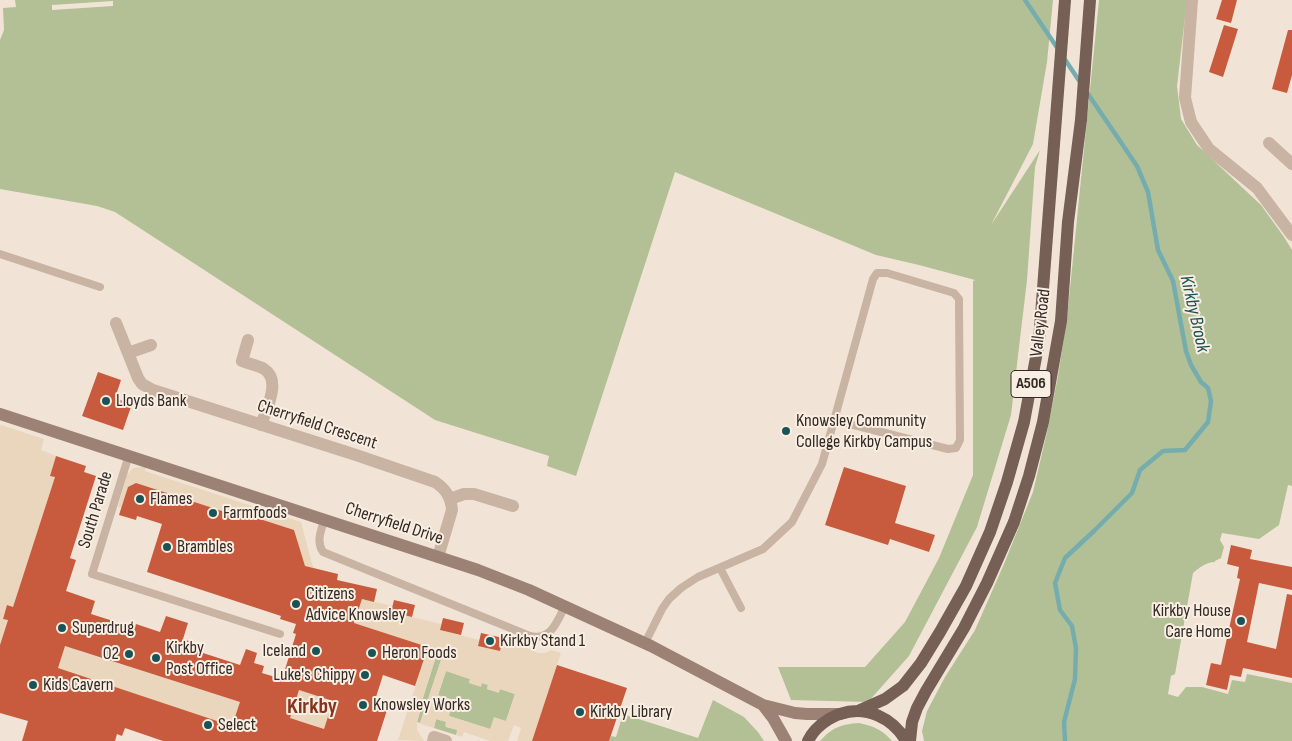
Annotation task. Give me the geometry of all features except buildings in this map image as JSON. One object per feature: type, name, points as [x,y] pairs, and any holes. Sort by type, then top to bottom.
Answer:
[{"type":"main road","name":"Valley Road","points":[[858,711],[885,699],[897,691],[921,662],[966,586],[990,532],[1007,482],[1024,422],[1039,341],[1066,0]]},
{"type":"main road","name":"Valley Road","points":[[908,741],[917,708],[964,628],[987,583],[1014,522],[1029,476],[1043,422],[1060,321],[1068,222],[1081,120],[1090,0]]},
{"type":"main road","name":"A506","points":[[808,741],[823,723],[840,714],[858,711],[874,714],[889,720],[908,741]]},
{"type":"street","points":[[1192,0],[1185,98],[1191,122],[1209,149],[1257,188],[1292,235]]},
{"type":"street","points":[[1269,142],[1292,164]]},
{"type":"street","name":"Cherryfield Crescent","points":[[116,323],[138,378],[147,388],[435,482],[445,489],[450,499]]},
{"type":"street","points":[[248,340],[242,361],[263,368],[268,372],[273,382],[272,393],[261,425]]},
{"type":"street","points":[[128,353],[151,345]]},
{"type":"street","name":"Cherryfield Drive","points":[[0,414],[438,557],[512,584],[645,643],[763,705],[795,713],[840,714]]},
{"type":"street","points":[[438,557],[451,517],[450,499],[464,494],[474,494],[514,506]]},
{"type":"street","name":"Cherryfield Drive","points":[[763,705],[786,741]]},
{"type":"street","points":[[433,741],[434,737],[446,741]]},
{"type":"lane","points":[[0,254],[100,287]]},
{"type":"lane","points":[[645,643],[669,599],[682,588],[698,577],[763,549],[792,522],[822,464],[834,420],[873,279],[878,273],[887,273],[954,294],[959,299],[960,314],[960,440],[956,448],[948,449],[834,420]]},
{"type":"lane","name":"South Parade","points":[[129,455],[92,574],[280,634]]},
{"type":"lane","points":[[324,520],[318,540],[319,547],[323,552],[530,636],[545,636],[551,631],[555,627],[565,606]]},
{"type":"lane","points":[[720,568],[741,608]]},
{"type":"green space","points":[[15,0],[1053,0],[1047,62],[1033,144],[991,225],[1040,150],[1035,167],[1027,280],[1011,415],[977,527],[909,656],[868,702],[791,700],[778,667],[865,667],[905,622],[939,558],[973,475],[973,281],[975,280],[876,255],[675,172],[576,476],[547,466],[549,456],[435,420],[115,212],[97,206],[0,189],[0,40],[4,30],[3,8],[16,7]],"holes":[[[113,1],[113,6],[52,10],[52,5]]]},
{"type":"green space","points":[[1099,0],[1187,0],[1177,86],[1181,119],[1197,145],[1261,205],[1292,250],[1292,486],[1288,485],[1279,525],[1259,539],[1222,533],[1220,540],[1224,547],[1221,558],[1193,573],[1175,674],[1171,676],[1168,694],[1178,697],[1186,687],[1202,687],[1228,694],[1232,680],[1245,682],[1247,674],[1292,683],[1292,741],[924,741],[922,731],[927,711],[945,677],[975,630],[1033,492],[1058,376],[1067,318]]},
{"type":"green space","points":[[437,653],[441,660],[420,723],[417,722],[421,704]]},
{"type":"green space","points":[[446,671],[470,679],[469,683],[488,685],[487,689],[498,692],[500,689],[515,694],[506,721],[490,729],[449,716],[438,695]]},
{"type":"green space","points":[[713,700],[744,717],[764,741],[609,741],[611,736],[616,737],[623,714],[698,738]]},
{"type":"green space","points":[[436,719],[447,722],[446,727],[458,730],[456,735],[434,728]]},
{"type":"green space","points":[[859,723],[877,729],[892,741],[820,741],[837,728],[847,724]]},
{"type":"shaded area","points":[[1,425],[44,439],[41,450],[56,456],[50,475],[55,477],[13,607],[7,606],[3,619],[8,620],[0,645],[0,428]]},
{"type":"shaded area","points":[[143,467],[146,468],[145,471],[301,522],[312,564],[314,568],[318,569],[315,580],[353,597],[393,606],[392,612],[441,624],[440,630],[479,640],[478,646],[503,638],[538,653],[545,653],[551,650],[561,653],[532,741],[517,741],[521,728],[514,725],[508,741],[490,741],[464,732],[462,737],[456,735],[457,730],[445,726],[446,722],[436,719],[434,728],[420,724],[441,660],[437,654],[417,722],[417,730],[424,741],[398,740],[428,647],[358,624],[320,741],[312,741],[316,726],[298,720],[233,727],[21,664],[33,628],[81,644],[79,651],[240,702],[299,690],[330,699],[361,602],[311,592],[294,530],[230,509],[228,513],[118,507],[127,475],[133,468]],"holes":[[[446,671],[470,679],[469,683],[481,687],[482,683],[488,685],[487,689],[499,693],[500,689],[515,694],[506,721],[494,717],[490,729],[449,716],[454,700],[438,695]]]},
{"type":"waterway","name":"Kirkby Brook","points":[[1025,0],[1058,49]]},
{"type":"waterway","name":"Kirkby Brook","points":[[1064,58],[1080,82]]},
{"type":"waterway","name":"Kirkby Brook","points":[[1065,741],[1064,722],[1075,679],[1076,648],[1072,626],[1060,610],[1055,583],[1065,558],[1132,493],[1140,470],[1163,451],[1185,450],[1208,422],[1211,401],[1208,388],[1201,382],[1191,365],[1186,351],[1173,281],[1158,250],[1148,192],[1137,166],[1086,91]]},
{"type":"place","name":"Lloyds Bank","points":[[106,401]]},
{"type":"place","name":"Knowsley Community College Kirkby Campus","points":[[786,431]]},
{"type":"place","name":"Flames","points":[[140,499]]},
{"type":"place","name":"Farmfoods","points":[[213,513]]},
{"type":"place","name":"Brambles","points":[[167,547]]},
{"type":"place","name":"Citizens Advice Knowsley","points":[[296,604]]},
{"type":"place","name":"Kirkby House Care Home","points":[[1241,621]]},
{"type":"place","name":"Superdrug","points":[[62,628]]},
{"type":"place","name":"Kirkby Stand 1","points":[[490,641]]},
{"type":"place","name":"Iceland","points":[[316,651]]},
{"type":"place","name":"Heron Foods","points":[[372,653]]},
{"type":"place","name":"O2","points":[[129,654]]},
{"type":"place","name":"Kirkby Post Office","points":[[156,658]]},
{"type":"place","name":"Luke's Chippy","points":[[365,675]]},
{"type":"place","name":"Kids Cavern","points":[[33,685]]},
{"type":"place","name":"Knowsley Works","points":[[363,705]]},
{"type":"place","name":"Kirkby Library","points":[[580,712]]},
{"type":"place","name":"Select","points":[[208,725]]},
{"type":"district","name":"Kirkby","points":[[312,707]]}]
